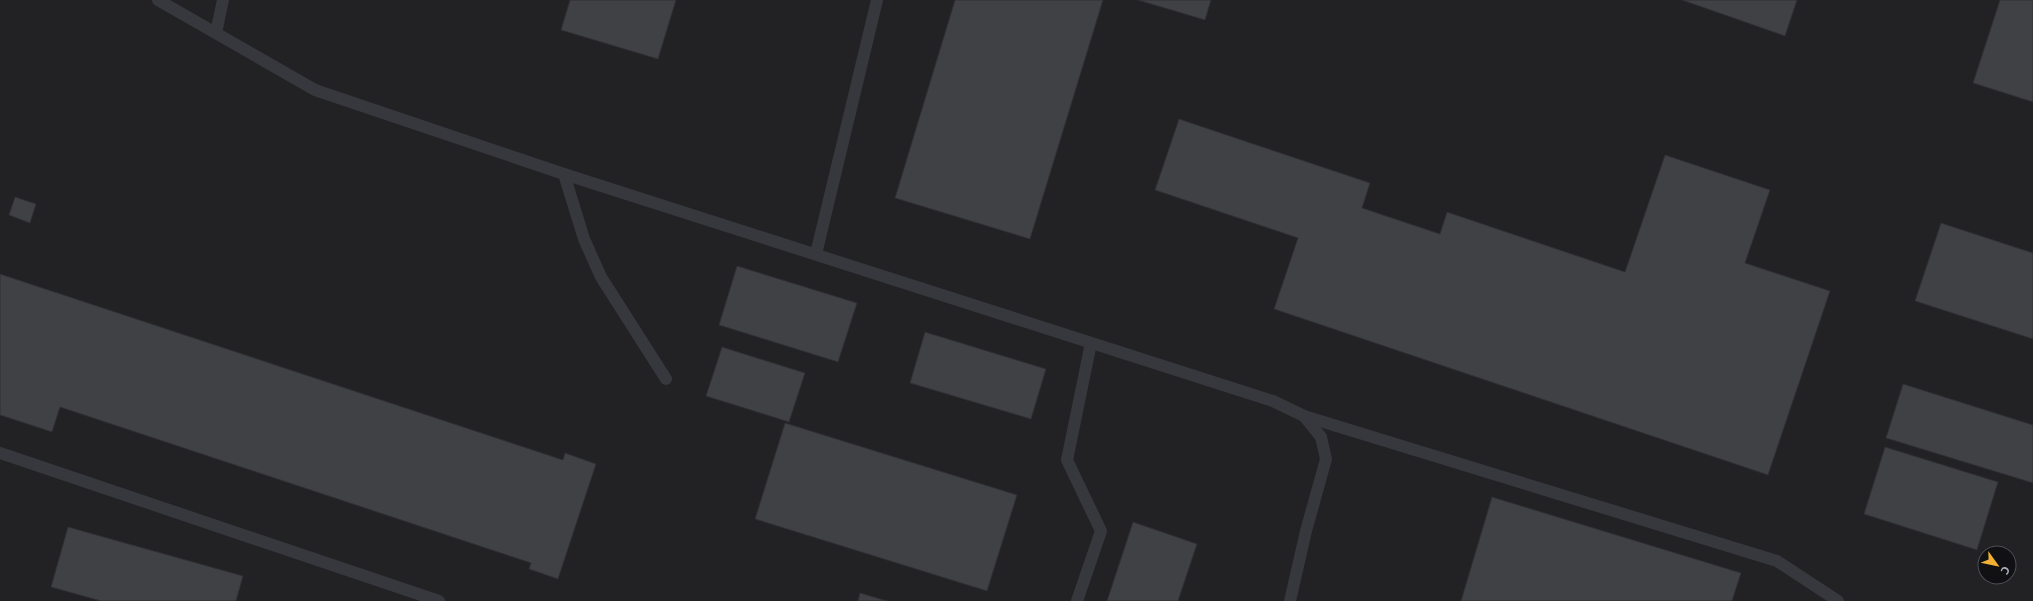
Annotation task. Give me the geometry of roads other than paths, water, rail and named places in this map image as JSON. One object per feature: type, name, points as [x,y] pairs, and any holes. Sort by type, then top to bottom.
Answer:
[{"type":"lane","points":[[158,0],[315,90],[564,174],[1273,401],[1304,416],[1777,561],[1838,601]]},
{"type":"lane","points":[[216,33],[223,0]]},
{"type":"lane","points":[[816,254],[877,0]]},
{"type":"lane","points":[[564,174],[584,239],[601,277],[666,379]]},
{"type":"lane","points":[[1077,601],[1101,531],[1067,460],[1091,343]]},
{"type":"lane","points":[[1290,601],[1306,531],[1326,459],[1321,438],[1304,416]]},
{"type":"lane","points":[[0,453],[439,601]]}]
